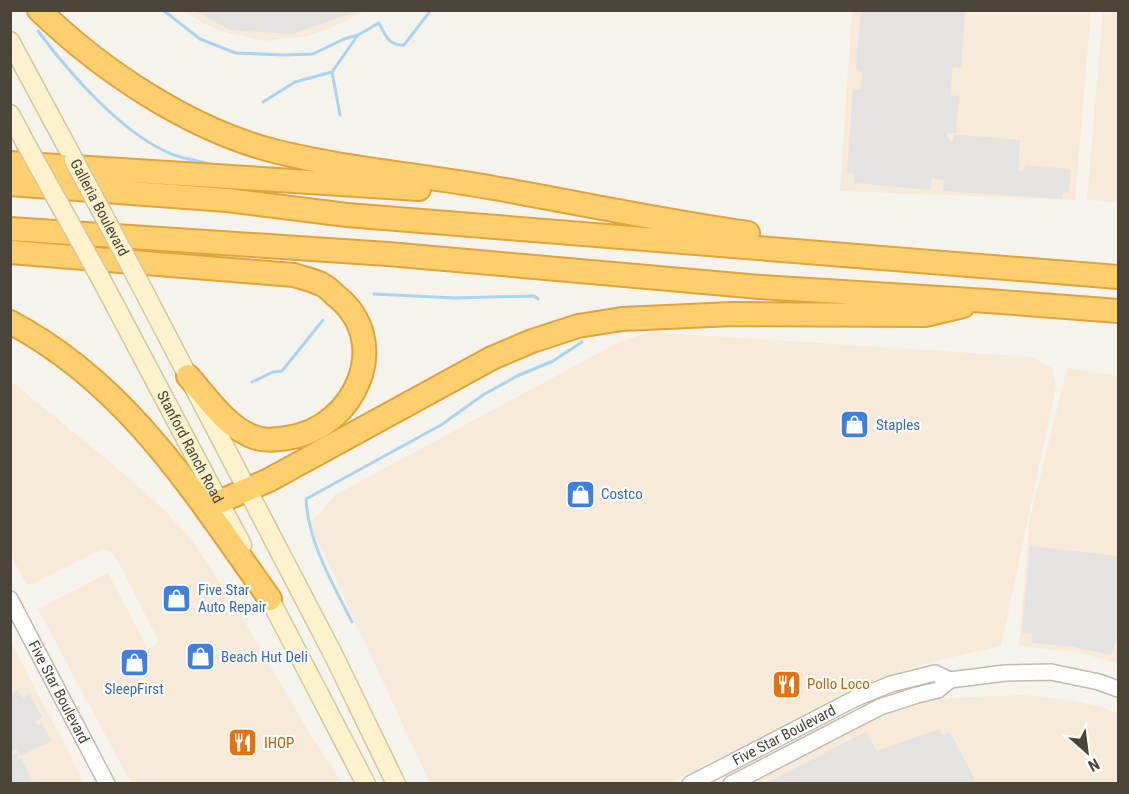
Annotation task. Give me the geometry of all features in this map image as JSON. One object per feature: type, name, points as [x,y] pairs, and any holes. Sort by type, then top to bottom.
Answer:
[{"type":"highway","points":[[39,10],[81,48],[129,82],[189,117],[244,141],[274,151],[784,239],[837,253]]},
{"type":"highway","points":[[10,163],[438,190],[558,200]]},
{"type":"highway","points":[[10,184],[227,200],[347,216],[1119,277]]},
{"type":"highway","points":[[10,229],[388,254],[760,287],[988,300],[1119,311]]},
{"type":"highway","points":[[10,252],[294,275],[322,284],[345,303],[359,325],[364,353],[360,379],[349,402],[328,423],[298,437],[268,441],[243,432],[224,416],[188,376]]},
{"type":"highway","points":[[219,502],[313,457],[492,358],[532,341],[578,326],[622,320],[733,314],[925,315],[988,300]]},
{"type":"highway","points":[[10,322],[73,361],[133,416],[186,482],[270,599]]},
{"type":"main road","name":"Galleria Boulevard","points":[[10,41],[188,376]]},
{"type":"main road","name":"Stanford Ranch Road","points":[[10,114],[219,502],[366,783]]},
{"type":"main road","name":"Stanford Ranch Road","points":[[188,376],[333,654],[396,783]]},
{"type":"street","name":"Five Star Boulevard","points":[[12,605],[107,783]]},
{"type":"street","name":"Five Star Boulevard","points":[[690,783],[854,699],[891,684],[935,673],[950,680],[1005,673],[1052,672],[1119,688]]},
{"type":"street","name":"Five Star Boulevard","points":[[731,783],[880,707],[938,690],[950,680]]},
{"type":"shaded area","points":[[861,10],[965,11],[961,68],[953,67],[950,95],[959,96],[956,133],[947,133],[947,137],[952,142],[954,135],[1020,140],[1018,170],[1024,171],[1025,165],[1071,169],[1069,193],[1063,192],[1062,199],[943,191],[944,180],[932,178],[930,190],[854,183],[855,174],[847,173],[853,89],[861,89],[863,72],[857,71],[856,66]]},
{"type":"shaded area","points":[[183,11],[365,11],[333,27],[307,36],[264,41],[225,32]]},
{"type":"shaded area","points":[[195,11],[358,11],[293,34],[230,30]]},
{"type":"shaded area","points":[[852,11],[1091,11],[1075,200],[840,191]]},
{"type":"shaded area","points":[[1103,11],[1118,11],[1118,202],[1087,200]]},
{"type":"shaded area","points":[[651,332],[1033,357],[1052,368],[1056,387],[1001,646],[927,663],[855,687],[670,783],[430,783],[310,524],[335,495],[621,341]]},
{"type":"shaded area","points":[[1067,368],[1118,376],[1118,664],[1078,652],[1019,646],[1030,518]]},
{"type":"shaded area","points":[[11,381],[122,472],[164,510],[192,540],[235,605],[307,729],[342,783],[131,783],[38,609],[108,573],[148,649],[159,642],[118,561],[110,551],[102,549],[32,584],[27,584],[22,577],[11,554]]},
{"type":"shaded area","points":[[1030,546],[1118,556],[1118,636],[1111,655],[1074,647],[1032,643],[1032,634],[1022,633]]},
{"type":"shaded area","points":[[10,640],[81,777],[85,783],[11,783]]},
{"type":"shaded area","points":[[18,690],[23,698],[30,694],[42,717],[35,722],[38,725],[42,724],[52,741],[20,756],[16,749],[10,753],[11,695]]},
{"type":"shaded area","points":[[1024,695],[1069,700],[1102,707],[1118,714],[1118,783],[741,784],[866,718],[919,699]]},
{"type":"shaded area","points":[[939,729],[943,735],[950,732],[975,780],[971,783],[766,783],[866,732],[877,751]]},
{"type":"shaded area","points":[[16,752],[34,783],[11,783],[11,755]]},
{"type":"waterway","points":[[163,10],[200,39],[236,53],[313,54],[358,35]]},
{"type":"waterway","points":[[340,115],[332,72],[358,35],[379,23],[391,42],[404,45],[431,10]]},
{"type":"waterway","points":[[38,31],[99,102],[136,134],[174,155],[210,164]]},
{"type":"waterway","points":[[263,102],[295,82],[332,72]]},
{"type":"waterway","points":[[374,294],[455,298],[534,296],[538,299]]},
{"type":"waterway","points":[[252,382],[273,372],[282,371],[323,320]]},
{"type":"waterway","points":[[352,622],[316,547],[306,499],[441,425],[483,395],[517,376],[553,361],[582,342]]},
{"type":"place","name":"Staples","points":[[855,425]]},
{"type":"place","name":"Costco","points":[[580,494]]},
{"type":"place","name":"Five Star Auto Repair","points":[[177,599]]},
{"type":"place","name":"Beach Hut Deli","points":[[200,657]]},
{"type":"place","name":"SleepFirst","points":[[134,662]]},
{"type":"place","name":"Pollo Loco","points":[[786,684]]},
{"type":"place","name":"IHOP","points":[[243,743]]}]
